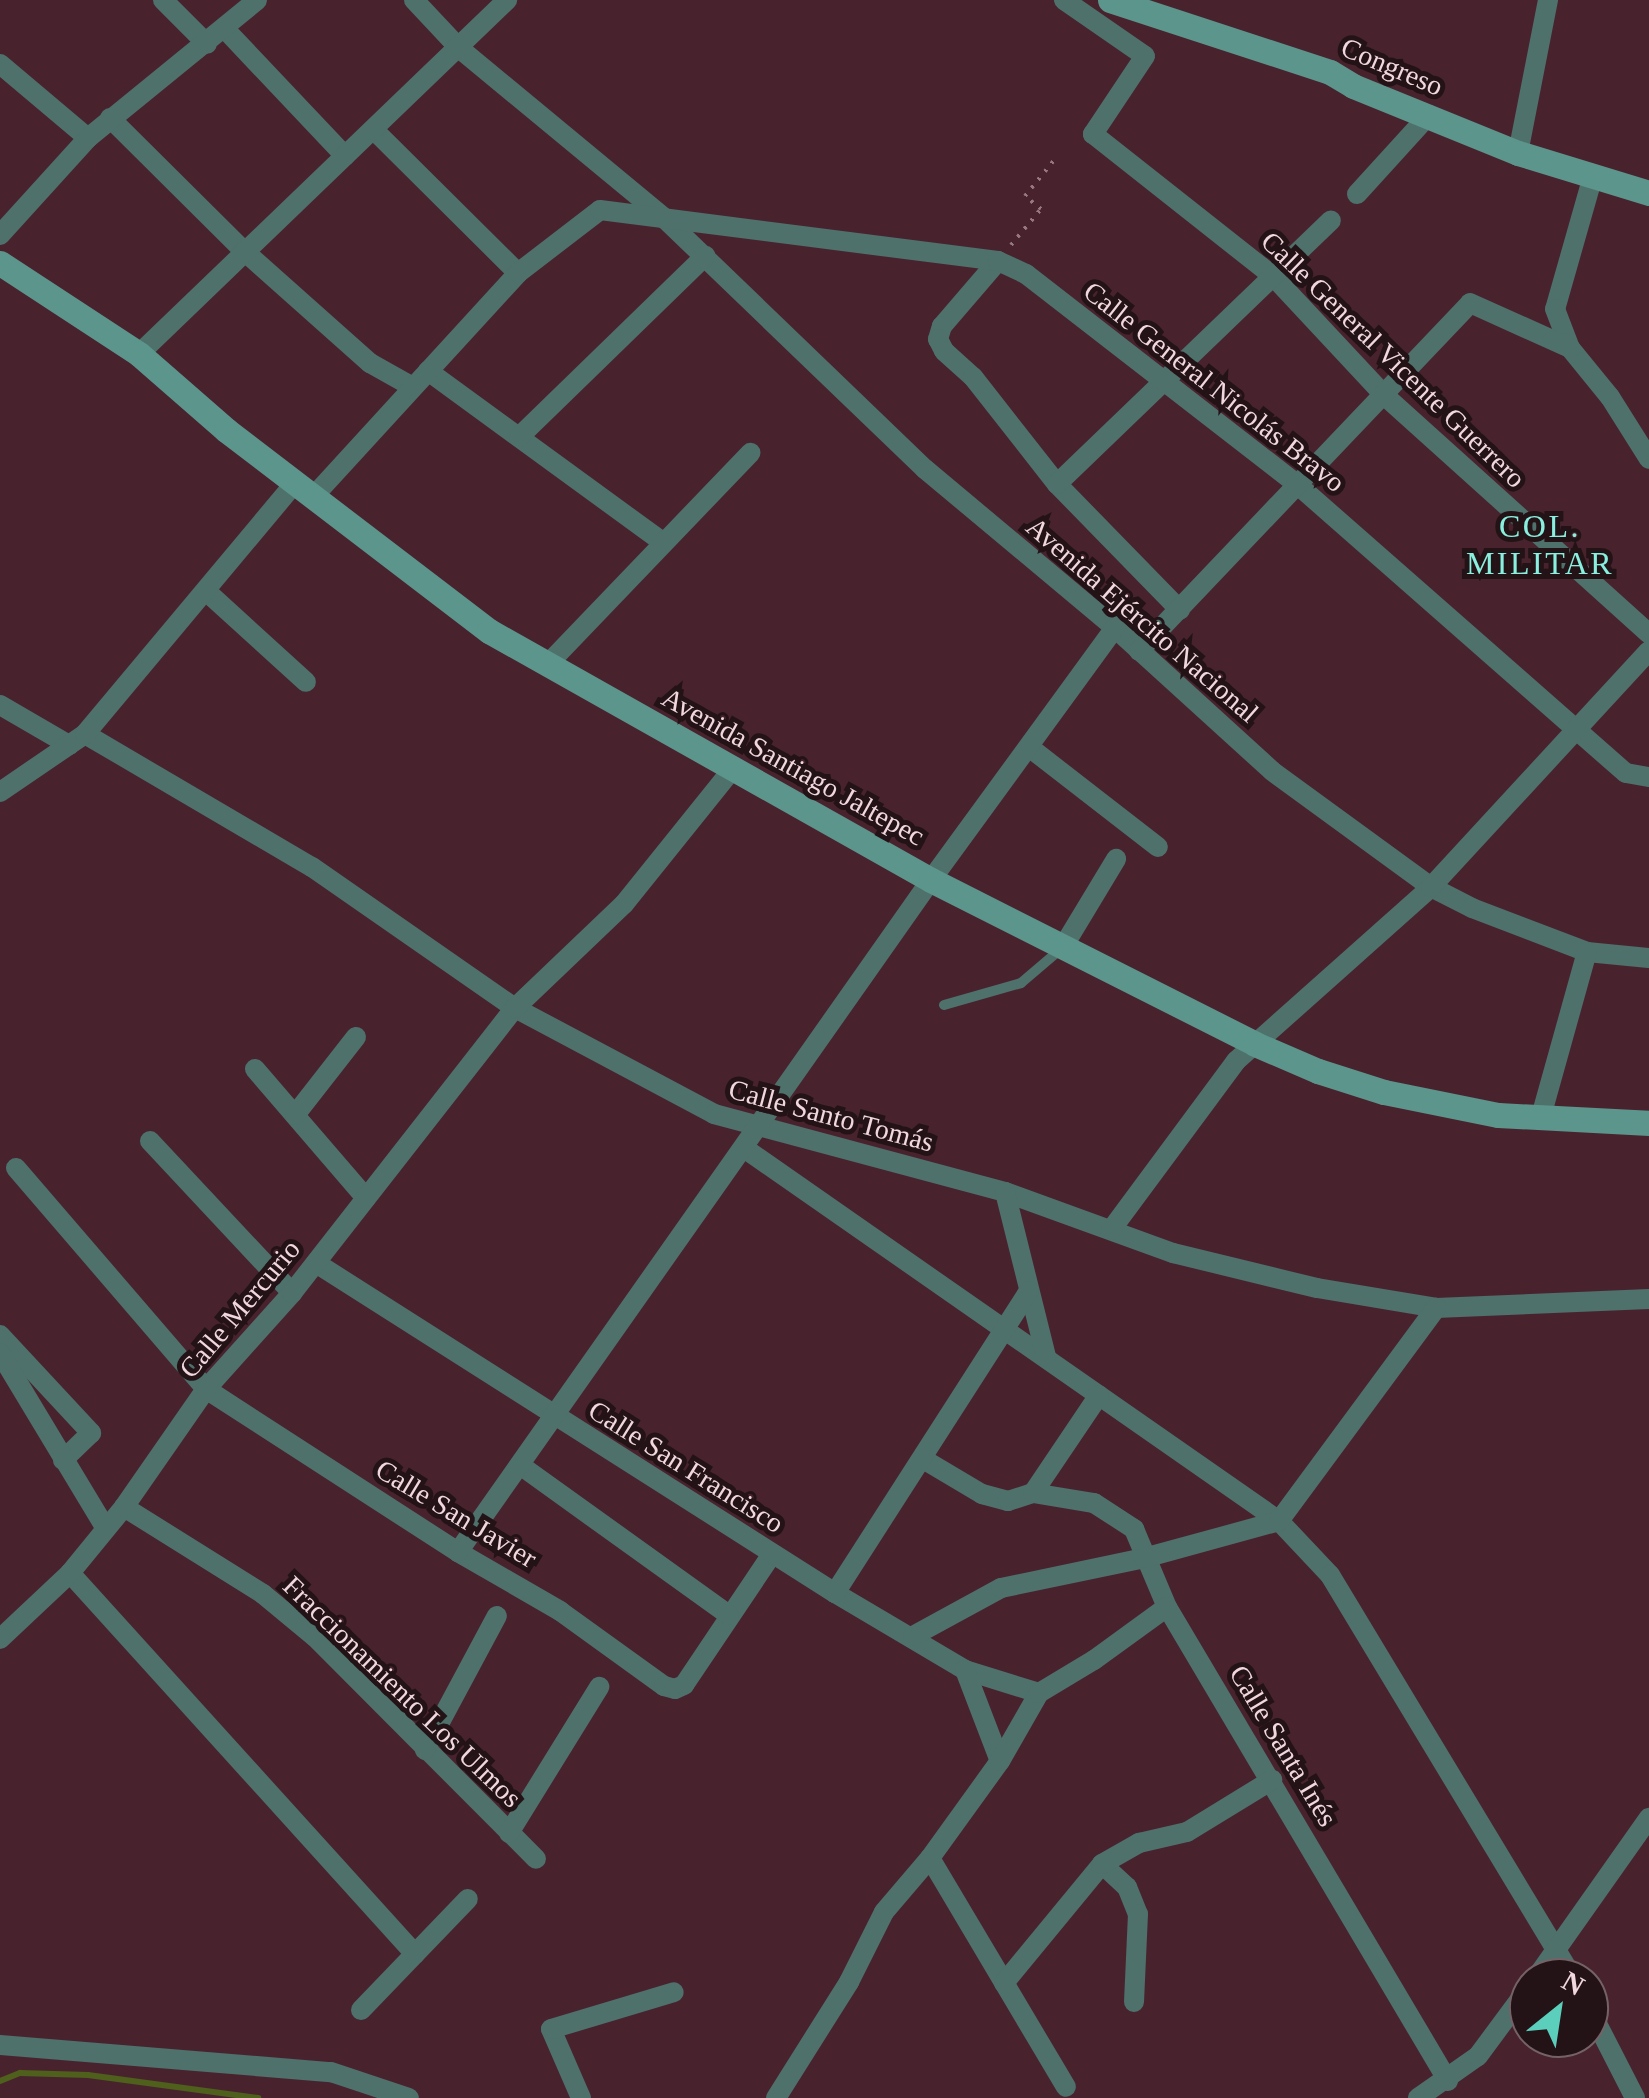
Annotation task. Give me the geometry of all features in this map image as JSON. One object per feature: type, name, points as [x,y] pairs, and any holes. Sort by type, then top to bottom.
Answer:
[{"type":"street","points":[[163,0],[207,44]]},
{"type":"street","points":[[0,235],[88,138],[257,0]]},
{"type":"street","name":"Avenida Ejército Nacional","points":[[414,0],[459,48],[663,217],[925,469],[1114,628],[1272,771],[1431,887],[1487,914],[1587,952],[1649,958]]},
{"type":"street","points":[[139,354],[242,250],[374,130],[507,0]]},
{"type":"street","name":"Calle General Vicente Guerrero","points":[[1064,0],[1145,56],[1093,134],[1273,276],[1385,396],[1649,634]]},
{"type":"street","name":"Congreso","points":[[1110,0],[1330,72],[1353,86],[1518,153],[1649,193]]},
{"type":"street","points":[[1518,153],[1548,0]]},
{"type":"street","points":[[224,28],[344,156]]},
{"type":"street","points":[[0,64],[88,138]]},
{"type":"street","points":[[1357,194],[1429,115]]},
{"type":"street","points":[[110,118],[242,250],[370,363],[420,379],[518,437],[661,542]]},
{"type":"street","points":[[374,130],[518,272]]},
{"type":"street","points":[[1593,176],[1555,309],[1570,348],[1610,397],[1649,459]]},
{"type":"street","name":"Calle General Nicolás Bravo","points":[[0,792],[77,739],[206,591],[420,379],[518,272],[600,210],[998,261],[1026,274],[1299,486],[1626,773],[1649,777]]},
{"type":"street","points":[[1057,484],[1168,381],[1330,220]]},
{"type":"street","points":[[518,437],[705,256]]},
{"type":"street","points":[[998,261],[942,326],[938,339],[1057,484],[1180,610]]},
{"type":"street","name":"Avenida Santiago Jaltepec","points":[[0,262],[139,354],[303,491],[488,632],[931,880],[1255,1044],[1384,1092],[1540,1120],[1649,1123]]},
{"type":"street","points":[[1139,651],[1470,303],[1570,348]]},
{"type":"street","points":[[547,665],[750,453]]},
{"type":"street","points":[[206,591],[306,682]]},
{"type":"street","points":[[458,1552],[931,880],[1114,628]]},
{"type":"street","points":[[1112,1230],[1236,1062],[1431,887],[1649,651]]},
{"type":"street","name":"Calle Santo Tomás","points":[[0,705],[77,739],[312,867],[515,1008],[714,1114],[1005,1192],[1173,1254],[1317,1288],[1436,1308],[1649,1300]]},
{"type":"street","points":[[1029,747],[1158,846]]},
{"type":"street","name":"Calle Mercurio","points":[[0,1640],[70,1572],[124,1507],[206,1389],[292,1293],[515,1008],[624,904],[734,767]]},
{"type":"street","points":[[1063,947],[1116,860]]},
{"type":"street","points":[[1540,1120],[1587,952]]},
{"type":"street","points":[[295,1115],[356,1037]]},
{"type":"street","points":[[255,1069],[366,1198]]},
{"type":"street","points":[[150,1141],[292,1293]]},
{"type":"street","points":[[744,1148],[1278,1520],[1330,1575],[1562,1958]]},
{"type":"street","name":"Calle San Javier","points":[[16,1168],[206,1389],[458,1552],[506,1576],[675,1690],[684,1685],[729,1615]]},
{"type":"street","points":[[1005,1192],[1046,1357]]},
{"type":"street","name":"Calle San Francisco","points":[[316,1263],[836,1593],[966,1670],[1040,1693]]},
{"type":"street","points":[[836,1593],[1030,1291]]},
{"type":"street","points":[[912,1636],[1002,1588],[1144,1558],[1278,1520],[1436,1308]]},
{"type":"street","points":[[0,1335],[90,1433],[63,1460]]},
{"type":"street","points":[[0,1353],[104,1527]]},
{"type":"street","points":[[1033,1494],[1098,1395]]},
{"type":"street","name":"Calle Santa Inés","points":[[923,1458],[982,1494],[1008,1501],[1033,1494],[1094,1504],[1134,1529],[1167,1606],[1448,2081]]},
{"type":"street","points":[[520,1465],[729,1615],[772,1554]]},
{"type":"street","name":"Fraccionamiento Los Ulmos","points":[[124,1507],[263,1594],[315,1637],[536,1859]]},
{"type":"street","points":[[70,1572],[415,1954]]},
{"type":"street","points":[[776,2098],[849,1982],[884,1912],[930,1858],[1000,1762],[1040,1693],[1094,1660],[1167,1606]]},
{"type":"street","points":[[425,1750],[496,1616]]},
{"type":"street","points":[[966,1670],[1000,1762]]},
{"type":"street","points":[[509,1833],[599,1687]]},
{"type":"street","points":[[1004,1983],[1102,1864],[1139,1843],[1187,1832],[1272,1780]]},
{"type":"street","points":[[1550,1958],[1649,1818]]},
{"type":"street","points":[[930,1858],[1066,2087]]},
{"type":"street","points":[[1102,1864],[1127,1887],[1138,1914],[1134,2002]]},
{"type":"street","points":[[360,2010],[468,1899]]},
{"type":"street","points":[[582,2098],[551,2029],[674,1992]]},
{"type":"street","points":[[1418,2098],[1448,2081],[1478,2056],[1509,2014]]},
{"type":"street","points":[[0,2046],[332,2072],[409,2098]]},
{"type":"street","points":[[1609,2047],[1635,2098]]},
{"type":"lane","points":[[944,1004],[1021,982],[1063,947]]},
{"type":"path","points":[[998,261],[1042,208],[1025,196],[1055,159]]},
{"type":"waterway","points":[[0,2081],[20,2073],[88,2075],[258,2098]]},
{"type":"district","name":"COL. MILITAR","points":[[1540,546]]}]
